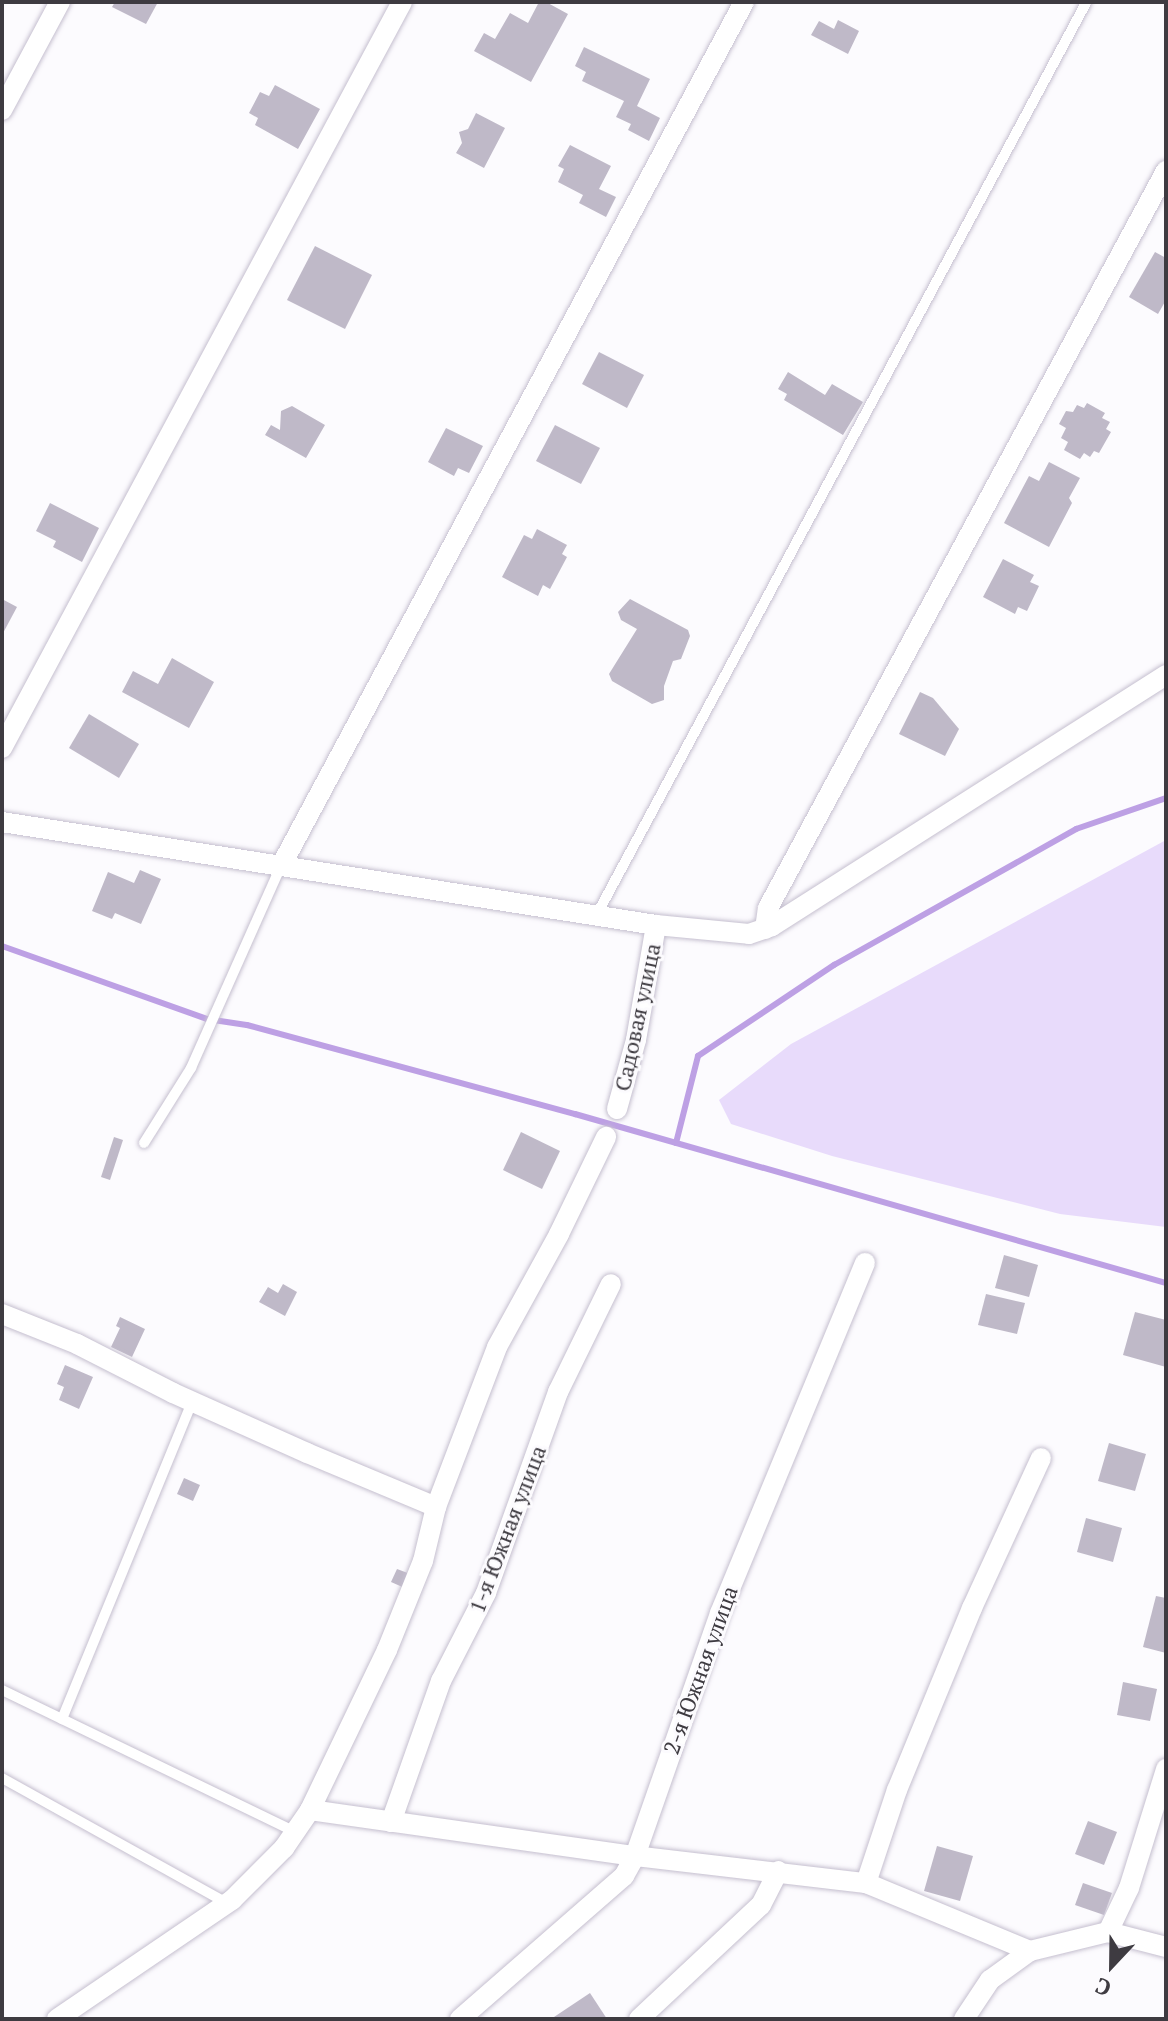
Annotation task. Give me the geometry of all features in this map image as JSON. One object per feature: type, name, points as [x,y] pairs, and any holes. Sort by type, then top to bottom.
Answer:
[{"type":"street","points":[[2,110],[60,2]]},
{"type":"street","points":[[2,748],[402,2]]},
{"type":"street","points":[[281,866],[744,2]]},
{"type":"street","points":[[765,929],[768,908],[1166,171]]},
{"type":"street","points":[[2,822],[596,916],[736,934],[765,929],[1166,675]]},
{"type":"street","name":"Садовая улица","points":[[617,1109],[636,1040],[656,925]]},
{"type":"street","points":[[57,2019],[227,1903],[284,1848],[310,1810],[387,1650],[423,1561],[436,1507],[497,1347],[559,1234],[606,1137]]},
{"type":"street","name":"2-я Южная улица","points":[[460,2019],[624,1876],[635,1856],[720,1613],[865,1263]]},
{"type":"street","name":"1-я Южная улица","points":[[391,1822],[441,1681],[486,1593],[558,1392],[611,1284]]},
{"type":"street","points":[[2,1314],[77,1344],[192,1402],[436,1507]]},
{"type":"street","points":[[866,1883],[897,1790],[931,1706],[1041,1458]]},
{"type":"street","points":[[1108,1932],[1129,1888],[1166,1769]]},
{"type":"street","points":[[310,1810],[635,1856],[866,1883],[1030,1951]]},
{"type":"street","points":[[639,2019],[761,1905],[778,1871]]},
{"type":"street","points":[[964,2019],[990,1980],[1030,1951],[1108,1932],[1166,1947]]},
{"type":"lane","points":[[596,916],[1086,3]]},
{"type":"lane","points":[[144,1143],[191,1068],[281,866]]},
{"type":"lane","points":[[62,1719],[192,1402]]},
{"type":"lane","points":[[2,1690],[296,1832]]},
{"type":"lane","points":[[2,1778],[227,1903]]},
{"type":"shaded area","points":[[1166,840],[1166,1227],[1060,1214],[832,1156],[731,1124],[719,1100],[791,1044]]},
{"type":"building","points":[[115,2],[158,2],[146,24],[112,7]]},
{"type":"building","points":[[539,2],[546,2],[568,14],[531,82],[474,51],[484,33],[495,39],[510,13],[528,23]]},
{"type":"building","points":[[838,20],[859,31],[848,54],[811,35],[819,21],[834,29]]},
{"type":"building","points":[[584,47],[650,79],[637,106],[660,118],[649,141],[628,130],[631,124],[616,117],[624,101],[582,81],[586,72],[575,66]]},
{"type":"building","points":[[275,85],[320,109],[298,149],[255,125],[258,118],[249,113],[260,92],[269,96]]},
{"type":"building","points":[[476,113],[505,128],[484,168],[456,153],[462,143],[459,132],[468,129]]},
{"type":"building","points":[[570,145],[611,166],[599,189],[616,197],[606,217],[579,203],[583,195],[558,182],[564,169],[558,166]]},
{"type":"building","points":[[315,246],[372,275],[345,329],[287,300]]},
{"type":"building","points":[[1155,252],[1166,258],[1166,300],[1158,314],[1129,297]]},
{"type":"building","points":[[599,352],[644,375],[627,408],[582,384]]},
{"type":"building","points":[[788,372],[825,395],[832,384],[863,402],[843,435],[784,400],[787,394],[778,389]]},
{"type":"building","points":[[1087,403],[1105,413],[1102,418],[1110,422],[1106,429],[1111,432],[1099,453],[1094,451],[1090,457],[1084,453],[1080,459],[1064,450],[1068,442],[1061,438],[1066,428],[1059,424],[1066,411],[1073,412],[1077,405],[1084,408]]},
{"type":"building","points":[[292,406],[325,425],[306,458],[265,435],[271,425],[280,430],[281,411]]},
{"type":"building","points":[[555,425],[600,448],[581,484],[536,461]]},
{"type":"building","points":[[446,428],[483,446],[469,473],[458,468],[454,476],[428,462]]},
{"type":"building","points":[[1049,462],[1080,478],[1069,498],[1072,503],[1049,547],[1004,523],[1029,476],[1039,481]]},
{"type":"building","points":[[50,503],[99,528],[82,562],[53,547],[56,541],[36,531]]},
{"type":"building","points":[[537,529],[567,545],[562,554],[567,557],[550,589],[543,585],[538,596],[502,577],[524,535],[532,539]]},
{"type":"building","points":[[1003,559],[1034,575],[1030,582],[1039,586],[1027,611],[1018,607],[1015,614],[983,597]]},
{"type":"building","points":[[2,599],[17,607],[2,635]]},
{"type":"building","points":[[630,599],[688,630],[690,636],[681,659],[673,661],[664,686],[664,700],[652,704],[612,681],[609,674],[637,629],[621,620],[618,612]]},
{"type":"building","points":[[172,658],[214,682],[189,728],[122,692],[133,671],[158,684]]},
{"type":"building","points":[[920,692],[933,698],[959,729],[945,756],[899,734]]},
{"type":"building","points":[[89,714],[139,744],[119,778],[69,748]]},
{"type":"building","points":[[140,870],[161,879],[141,924],[115,913],[112,919],[92,911],[108,872],[134,883]]},
{"type":"building","points":[[521,1132],[560,1151],[542,1189],[503,1170]]},
{"type":"building","points":[[114,1137],[123,1140],[110,1180],[101,1177]]},
{"type":"building","points":[[1004,1255],[1038,1265],[1029,1297],[995,1288]]},
{"type":"building","points":[[283,1284],[297,1292],[285,1316],[259,1302],[268,1287],[278,1293]]},
{"type":"building","points":[[986,1294],[1025,1303],[1017,1334],[978,1325]]},
{"type":"building","points":[[1135,1312],[1166,1320],[1166,1367],[1123,1355]]},
{"type":"building","points":[[120,1317],[145,1329],[132,1357],[111,1347],[120,1328],[116,1326]]},
{"type":"building","points":[[65,1365],[93,1377],[79,1409],[59,1400],[64,1387],[57,1384]]},
{"type":"building","points":[[1109,1443],[1146,1454],[1135,1491],[1098,1481]]},
{"type":"building","points":[[184,1478],[200,1485],[193,1501],[177,1494]]},
{"type":"building","points":[[1086,1518],[1122,1528],[1113,1562],[1077,1552]]},
{"type":"building","points":[[397,1569],[413,1575],[407,1589],[391,1582]]},
{"type":"building","points":[[1156,1596],[1166,1598],[1166,1653],[1143,1647]]},
{"type":"building","points":[[1123,1682],[1157,1689],[1150,1721],[1117,1715]]},
{"type":"building","points":[[1088,1821],[1117,1832],[1104,1865],[1075,1854]]},
{"type":"building","points":[[937,1846],[973,1856],[960,1901],[924,1891]]},
{"type":"building","points":[[1083,1883],[1112,1893],[1104,1915],[1075,1905]]},
{"type":"building","points":[[590,1993],[607,2019],[551,2019]]},
{"type":"waterway","points":[[676,1143],[698,1056],[834,965],[1076,829],[1166,798]]},
{"type":"waterway","points":[[2,946],[207,1019],[247,1025],[575,1114],[1166,1283]]}]
